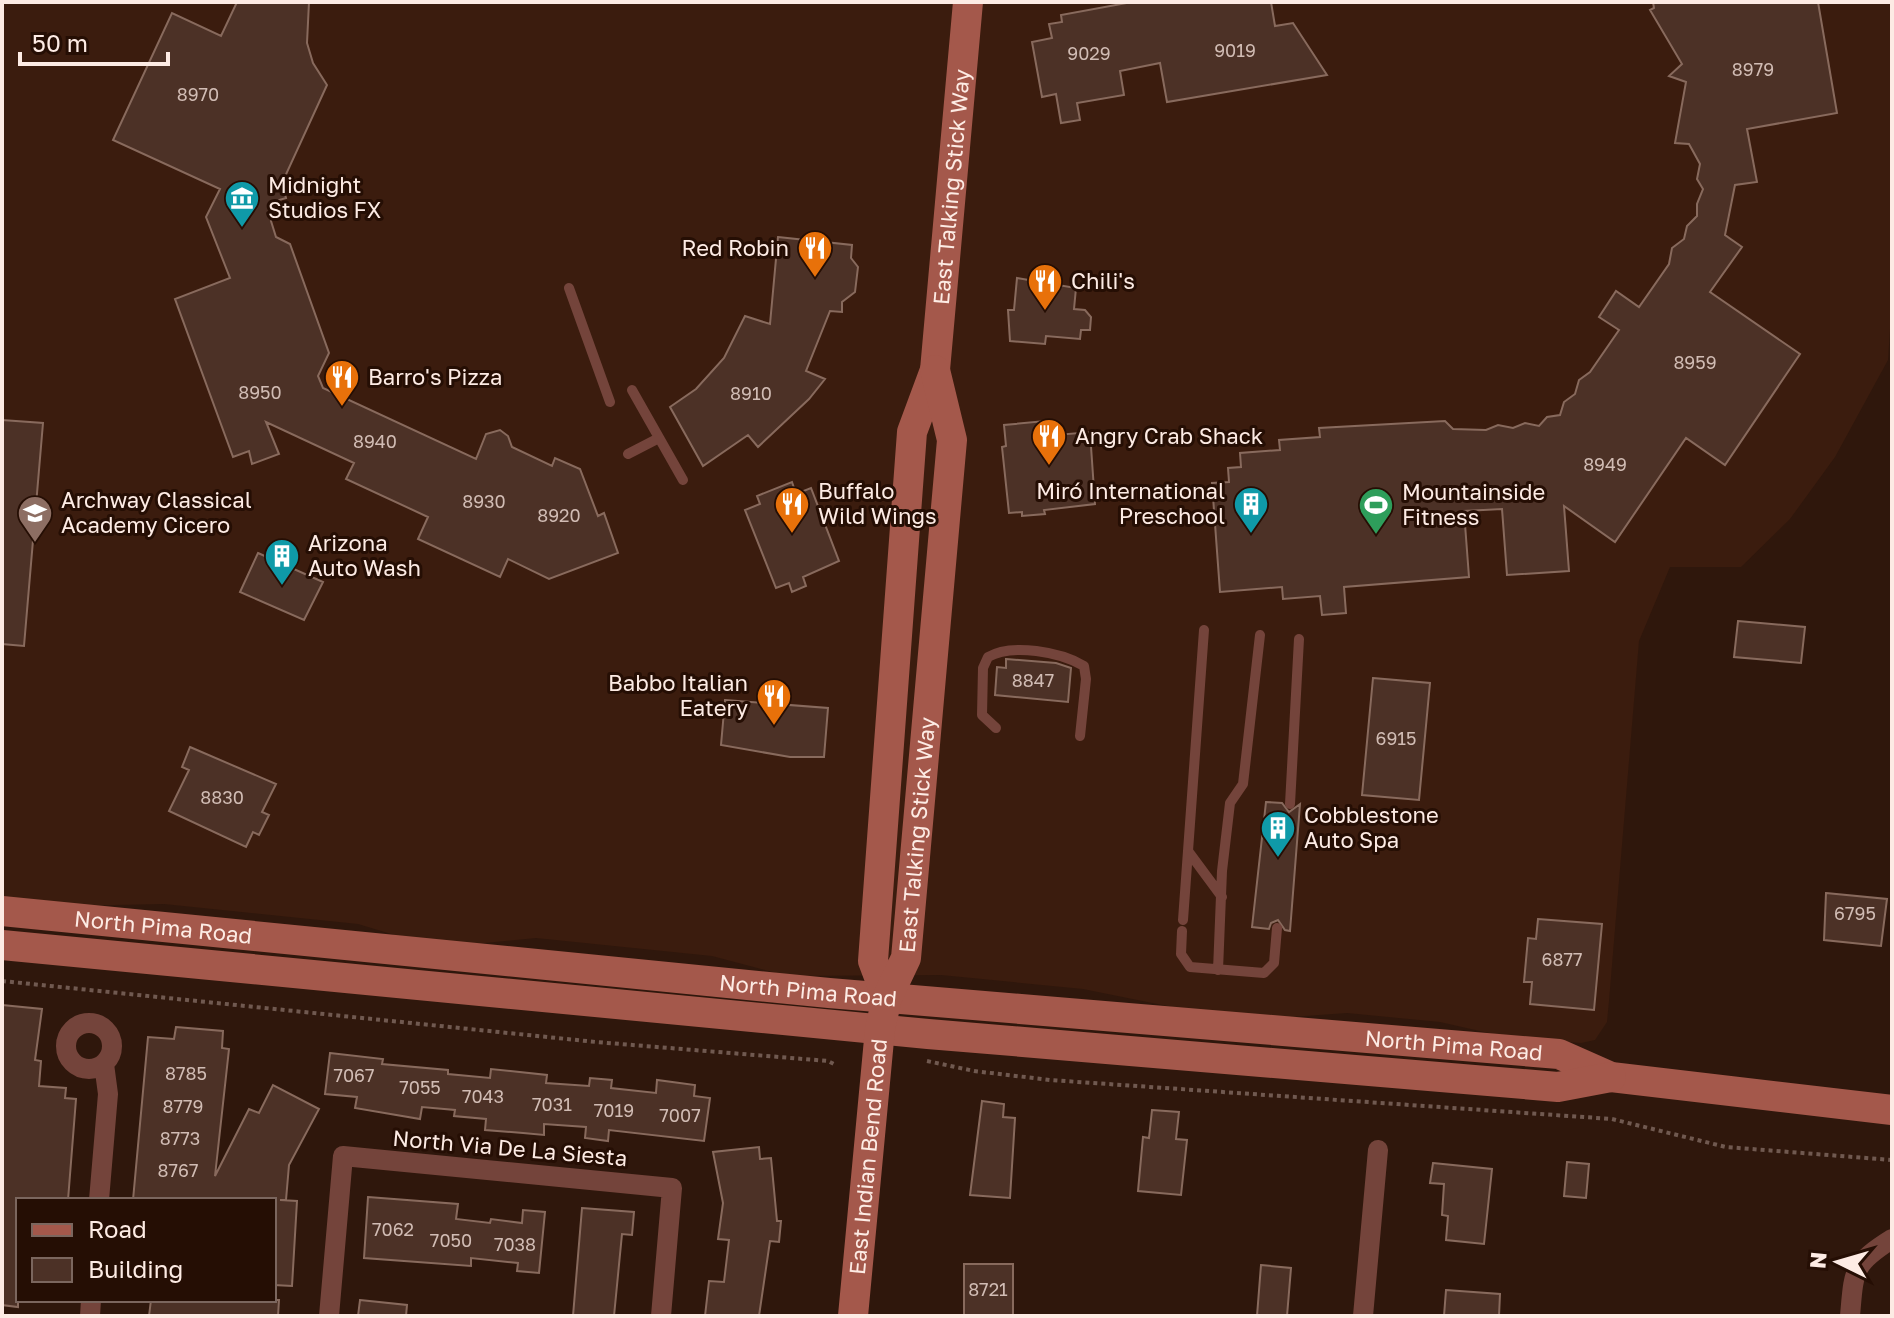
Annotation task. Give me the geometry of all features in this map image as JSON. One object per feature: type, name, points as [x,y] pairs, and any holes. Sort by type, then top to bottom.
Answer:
[{"type":"main road","name":"East Talking Stick Way","points":[[887,998],[873,961],[912,432],[935,370],[968,2]]},
{"type":"main road","name":"East Talking Stick Way","points":[[887,998],[906,958],[952,440],[935,370]]},
{"type":"main road","points":[[910,463],[922,518],[918,596],[937,615]]},
{"type":"main road","name":"North Pima Road","points":[[2,911],[887,998],[1559,1054],[1611,1077],[1892,1110]]},
{"type":"main road","name":"North Pima Road","points":[[2,945],[880,1029],[1558,1087],[1611,1077]]},
{"type":"main road","points":[[278,971],[312,962],[470,977],[477,976],[490,960]]},
{"type":"main road","name":"East Indian Bend Road","points":[[853,1316],[880,1029],[887,998]]},
{"type":"street","points":[[99,1198],[108,1094],[104,1064]]},
{"type":"street","points":[[1363,1316],[1378,1150]]},
{"type":"street","name":"North Via De La Siesta","points":[[329,1316],[343,1156],[672,1188],[661,1316]]},
{"type":"street","points":[[1850,1316],[1854,1270],[1873,1251],[1892,1239]]},
{"type":"lane","points":[[569,288],[610,402]]},
{"type":"lane","points":[[632,390],[683,480]]},
{"type":"lane","points":[[628,454],[659,438]]},
{"type":"lane","points":[[1204,630],[1181,954],[1190,967],[1264,973],[1274,963],[1277,928]]},
{"type":"lane","points":[[1218,970],[1230,803],[1243,784],[1260,635]]},
{"type":"lane","points":[[1290,804],[1299,639]]},
{"type":"lane","points":[[996,728],[982,715],[983,668],[988,657],[1008,651],[1071,658],[1084,666],[1080,736]]},
{"type":"lane","points":[[1188,851],[1222,897]]},
{"type":"path","points":[[2,981],[596,1042],[828,1061],[836,1065]]},
{"type":"path","points":[[927,1061],[974,1071],[1050,1080],[1612,1119],[1726,1147],[1892,1160]]},
{"type":"shaded area","points":[[2,2],[1892,2],[1892,299],[1888,360],[1835,457],[1790,519],[1741,567],[1670,567],[1639,641],[1607,1022],[1595,1040],[1581,1043],[1506,1037],[1440,1022],[1347,1013],[1277,1018],[1187,1010],[1083,989],[941,975],[787,976],[712,956],[536,938],[465,945],[408,939],[358,924],[164,904],[65,906],[2,898]]},
{"type":"building","points":[[237,2],[309,2],[307,43],[313,63],[327,85],[282,183],[286,198],[279,200],[271,221],[276,237],[290,244],[329,353],[318,376],[323,388],[476,459],[486,434],[500,430],[508,436],[512,447],[552,466],[555,458],[580,469],[598,516],[604,513],[618,553],[549,579],[508,559],[500,577],[418,539],[428,517],[346,479],[354,463],[266,422],[279,454],[252,464],[249,451],[233,457],[175,299],[230,278],[206,217],[220,189],[113,140],[172,13],[221,36]]},
{"type":"building","points":[[1132,2],[1271,2],[1275,26],[1293,23],[1327,75],[1167,102],[1160,63],[1120,71],[1124,95],[1077,103],[1080,120],[1061,123],[1056,94],[1042,97],[1032,42],[1052,38],[1049,24],[1062,22],[1061,15]]},
{"type":"building","points":[[1653,2],[1818,2],[1837,113],[1747,129],[1757,182],[1735,185],[1725,235],[1742,247],[1710,292],[1800,354],[1725,465],[1686,438],[1615,542],[1564,506],[1569,571],[1507,575],[1502,509],[1464,511],[1469,577],[1344,587],[1346,613],[1322,615],[1320,596],[1283,599],[1282,587],[1220,592],[1212,483],[1229,482],[1228,468],[1241,467],[1240,453],[1280,450],[1279,440],[1320,437],[1319,428],[1445,421],[1453,429],[1486,430],[1498,425],[1513,428],[1525,423],[1539,426],[1547,417],[1560,415],[1564,402],[1575,394],[1579,380],[1590,372],[1619,330],[1599,317],[1616,291],[1639,307],[1669,264],[1672,248],[1684,239],[1687,226],[1697,216],[1697,204],[1703,189],[1697,179],[1700,164],[1689,144],[1675,143],[1686,82],[1669,76],[1682,64],[1650,10],[1654,8]]},
{"type":"building","points":[[778,237],[852,245],[851,258],[858,267],[855,292],[842,302],[842,312],[830,311],[806,371],[825,379],[809,399],[758,447],[748,435],[703,466],[670,407],[696,389],[724,358],[745,316],[770,324]]},
{"type":"building","name":"Chili's","points":[[1017,278],[1076,288],[1074,309],[1085,310],[1091,317],[1090,330],[1081,330],[1080,339],[1046,336],[1045,344],[1010,341],[1008,310],[1014,310]]},
{"type":"building","points":[[2,420],[43,423],[24,646],[2,644]]},
{"type":"building","name":"Angry Crab Shack","points":[[1045,421],[1046,436],[1090,432],[1095,504],[1044,510],[1045,514],[1022,516],[1022,512],[1009,513],[1002,447],[1006,446],[1004,425]]},
{"type":"building","name":"Buffalo Wild Wings","points":[[792,482],[796,494],[811,488],[839,561],[803,577],[806,586],[792,592],[789,583],[776,588],[745,510],[760,504],[757,496]]},
{"type":"building","name":"Arizona Auto Wash","points":[[258,553],[323,582],[304,620],[240,592]]},
{"type":"building","points":[[1738,621],[1805,627],[1801,663],[1734,657]]},
{"type":"building","points":[[1006,659],[1056,663],[1071,668],[1068,702],[995,695],[997,667],[1006,668]]},
{"type":"building","points":[[1373,678],[1430,683],[1419,800],[1362,795]]},
{"type":"building","name":"Babbo Italian Eatery","points":[[725,700],[828,708],[824,757],[790,757],[721,745]]},
{"type":"building","points":[[190,747],[276,784],[262,812],[269,815],[259,835],[253,832],[246,847],[169,811],[189,770],[182,767]]},
{"type":"building","name":"Cobblestone Auto Spa","points":[[1266,802],[1282,803],[1289,812],[1300,804],[1290,931],[1285,930],[1278,920],[1271,923],[1269,929],[1252,927]]},
{"type":"building","points":[[1826,893],[1887,899],[1881,946],[1824,940]]},
{"type":"building","points":[[1538,919],[1602,924],[1594,1010],[1530,1004],[1532,982],[1524,982],[1528,938],[1536,939]]},
{"type":"building","points":[[2,1005],[42,1009],[35,1060],[41,1061],[39,1086],[66,1088],[65,1098],[76,1099],[68,1198],[16,1198],[18,1307],[2,1305]]},
{"type":"building","points":[[176,1027],[223,1031],[222,1048],[229,1049],[215,1176],[249,1109],[259,1113],[273,1085],[319,1109],[289,1165],[286,1200],[280,1200],[297,1201],[292,1286],[276,1285],[276,1198],[133,1198],[148,1037],[174,1039]]},
{"type":"building","points":[[330,1053],[383,1059],[382,1064],[448,1070],[448,1074],[490,1078],[491,1069],[547,1075],[546,1083],[589,1086],[590,1078],[612,1080],[611,1088],[656,1093],[657,1080],[695,1085],[694,1096],[710,1098],[704,1141],[609,1130],[608,1141],[585,1138],[586,1127],[544,1124],[544,1135],[485,1130],[486,1119],[454,1116],[455,1110],[422,1107],[420,1119],[355,1108],[357,1097],[325,1094]]},
{"type":"building","points":[[982,1101],[1004,1104],[1003,1117],[1015,1118],[1010,1198],[970,1195]]},
{"type":"building","points":[[1152,1110],[1179,1112],[1176,1139],[1187,1140],[1181,1195],[1138,1191],[1143,1137],[1149,1138]]},
{"type":"building","points":[[759,1147],[760,1159],[771,1158],[777,1221],[781,1221],[779,1242],[770,1241],[759,1316],[705,1316],[709,1281],[724,1282],[729,1240],[718,1239],[723,1203],[713,1152]]},
{"type":"building","points":[[1567,1162],[1589,1164],[1586,1198],[1564,1196]]},
{"type":"building","points":[[1433,1163],[1492,1169],[1484,1244],[1446,1240],[1448,1216],[1442,1215],[1444,1184],[1430,1183]]},
{"type":"building","points":[[368,1197],[458,1204],[456,1219],[490,1223],[491,1219],[522,1223],[523,1210],[545,1212],[539,1273],[517,1271],[518,1263],[471,1258],[471,1266],[364,1258]]},
{"type":"building","points":[[582,1208],[634,1212],[632,1235],[622,1234],[614,1316],[573,1316]]},
{"type":"building","points":[[964,1264],[1013,1264],[1013,1316],[964,1316]]},
{"type":"building","points":[[1261,1265],[1291,1268],[1287,1316],[1257,1316]]},
{"type":"building","points":[[1446,1290],[1500,1294],[1499,1316],[1444,1316]]},
{"type":"building","points":[[279,1300],[278,1316],[149,1316],[151,1302]]},
{"type":"building","points":[[360,1300],[407,1305],[406,1316],[358,1316]]},
{"type":"place","name":"Midnight Studios FX","points":[[242,229]]},
{"type":"place","name":"Red Robin","points":[[815,279]]},
{"type":"place","name":"Chili's","points":[[1045,312]]},
{"type":"place","name":"Barro's Pizza","points":[[342,408]]},
{"type":"place","name":"Angry Crab Shack","points":[[1049,467]]},
{"type":"place","name":"Buffalo Wild Wings","points":[[792,535]]},
{"type":"place","name":"Miró International Preschool","points":[[1251,535]]},
{"type":"place","name":"Mountainside Fitness","points":[[1376,536]]},
{"type":"place","name":"Archway Classical Academy Cicero","points":[[35,544]]},
{"type":"place","name":"Arizona Auto Wash","points":[[282,587]]},
{"type":"place","name":"Babbo Italian Eatery","points":[[774,727]]},
{"type":"place","name":"Cobblestone Auto Spa","points":[[1278,859]]}]
